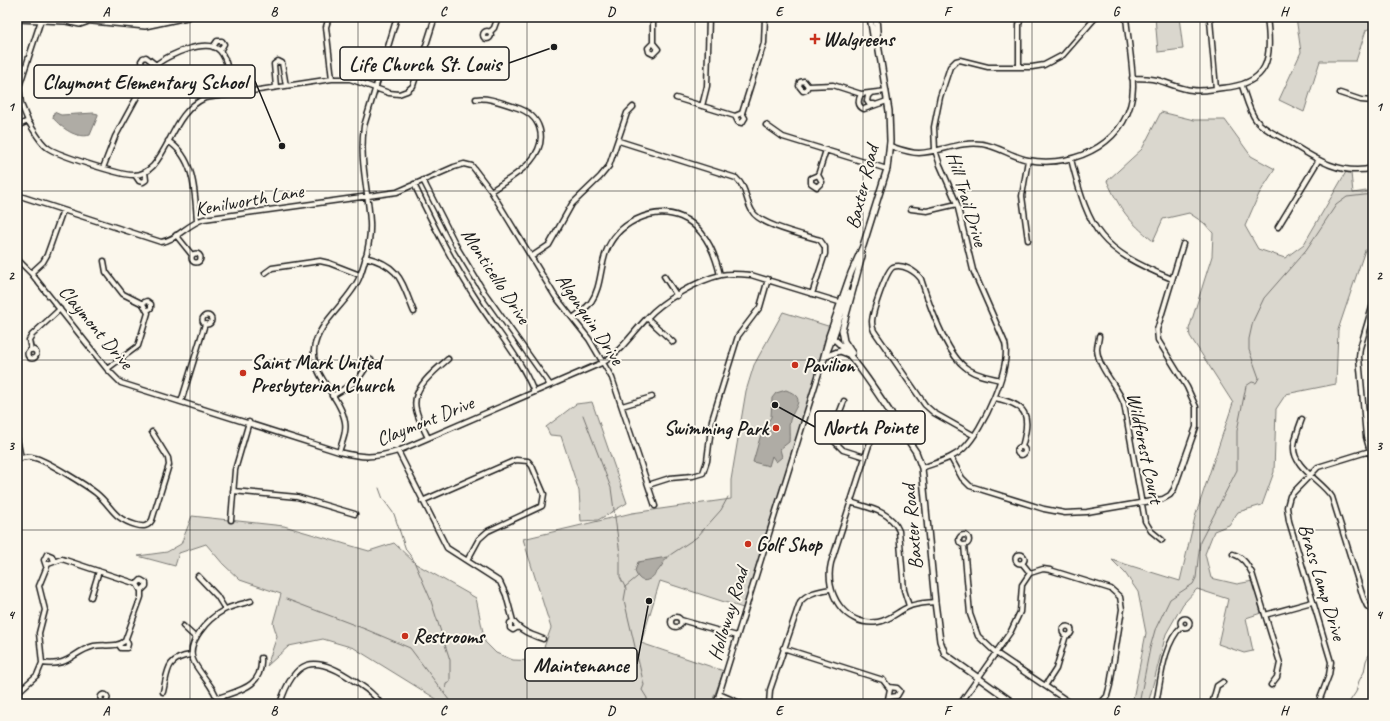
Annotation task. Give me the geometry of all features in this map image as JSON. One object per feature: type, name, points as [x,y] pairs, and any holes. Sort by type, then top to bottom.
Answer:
[{"type":"main road","points":[[140,24],[174,17]]},
{"type":"main road","points":[[17,18],[66,21],[80,24],[86,22],[140,24],[148,26],[187,17]]},
{"type":"main road","name":"Baxter Road","points":[[870,17],[874,41],[878,44]]},
{"type":"main road","name":"Baxter Road","points":[[876,17],[878,44],[887,101],[890,146],[887,169],[856,265],[855,273],[842,304],[831,337],[850,355],[916,452],[922,468],[935,602],[940,641],[945,654],[1015,704]]},
{"type":"main road","points":[[863,246],[864,249],[842,330],[844,341],[864,377]]},
{"type":"main road","points":[[827,356],[840,351],[850,355]]},
{"type":"street","points":[[130,17],[130,24]]},
{"type":"street","points":[[328,17],[326,27],[332,79]]},
{"type":"street","points":[[339,452],[345,432],[345,422],[315,361],[314,351],[316,341],[324,326],[350,295],[360,275],[366,257],[370,223],[361,143],[364,126],[375,87],[397,17]]},
{"type":"street","points":[[40,20],[19,87],[21,104],[28,121],[39,139],[49,149],[122,174],[135,175],[145,172],[156,163],[180,119],[191,106],[205,98],[230,93],[346,78],[389,93],[399,94],[407,91],[413,86],[435,17]]},
{"type":"street","points":[[490,32],[494,28],[498,17]]},
{"type":"street","points":[[653,17],[653,43]]},
{"type":"street","points":[[702,106],[707,86],[709,17]]},
{"type":"street","points":[[735,116],[738,122],[742,123],[745,118],[742,113],[764,43],[765,17]]},
{"type":"street","points":[[1019,67],[1019,25],[1021,17]]},
{"type":"street","name":"Hill Trail Drive","points":[[922,468],[951,458],[965,448],[995,398],[1006,348],[972,270],[957,204],[940,166],[935,150],[934,127],[936,110],[952,64],[960,60],[988,67],[1044,65],[1063,55],[1096,17]]},
{"type":"street","points":[[890,146],[920,153],[973,143],[983,144],[1028,160],[1051,162],[1071,159],[1099,147],[1108,141],[1118,130],[1129,108],[1133,87],[1126,17]]},
{"type":"street","points":[[1132,78],[1156,80],[1190,90],[1200,91],[1242,86],[1252,81],[1261,72],[1267,60],[1269,49],[1267,17]]},
{"type":"street","points":[[1210,20],[1216,89]]},
{"type":"street","points":[[213,47],[217,41],[222,40],[224,44],[220,51]]},
{"type":"street","points":[[103,168],[115,137],[150,71],[156,65],[180,52],[201,46],[213,47],[220,51],[226,64],[230,93]]},
{"type":"street","points":[[150,71],[141,64],[142,59],[149,58],[156,65]]},
{"type":"street","points":[[276,87],[274,64],[278,61],[283,64],[286,86]]},
{"type":"street","points":[[808,86],[833,85],[861,94],[886,91]]},
{"type":"street","points":[[1242,86],[1253,116],[1260,124],[1318,161],[1331,166],[1352,170],[1373,168]]},
{"type":"street","points":[[1340,93],[1361,100],[1373,101]]},
{"type":"street","points":[[861,94],[859,103],[861,108],[866,109],[874,104],[887,101]]},
{"type":"street","points":[[870,94],[867,101],[869,104],[874,104]]},
{"type":"street","points":[[476,99],[485,98],[526,111],[536,120],[541,130],[538,147],[531,161],[518,173],[491,191]]},
{"type":"street","points":[[676,98],[735,116],[742,113]]},
{"type":"street","points":[[531,257],[549,245],[572,204],[607,170],[619,140],[627,113],[633,107]]},
{"type":"street","points":[[17,126],[28,121]]},
{"type":"street","points":[[766,125],[783,137],[887,169]]},
{"type":"street","points":[[619,140],[736,178],[745,188],[750,208],[759,219],[820,240],[825,247],[825,254],[812,294]]},
{"type":"street","points":[[168,141],[182,153],[188,165],[193,182],[197,221]]},
{"type":"street","points":[[818,175],[826,150]]},
{"type":"street","points":[[1071,159],[1085,211],[1099,234],[1120,254],[1172,279]]},
{"type":"street","points":[[1028,160],[1022,196],[1028,240]]},
{"type":"street","points":[[1278,227],[1318,161]]},
{"type":"street","name":"Kenilworth Lane","points":[[17,195],[156,241],[170,240],[197,221],[397,192],[454,167],[468,165]]},
{"type":"street","name":"Algonquin Drive","points":[[468,165],[476,169],[555,296],[589,339],[604,362],[612,378],[622,406],[655,506]]},
{"type":"street","points":[[135,175],[139,181],[144,182],[146,179],[145,172]]},
{"type":"street","name":"Monticello Drive","points":[[423,180],[458,249],[484,292],[550,385]]},
{"type":"street","name":"Monticello Drive","points":[[414,184],[438,234],[462,276],[479,304],[516,355],[534,392]]},
{"type":"street","points":[[911,210],[927,211],[957,204]]},
{"type":"street","points":[[31,273],[43,262],[47,255],[63,210]]},
{"type":"street","points":[[573,318],[592,301],[606,252],[615,237],[631,223],[652,214],[674,215],[694,225],[701,232],[712,251],[720,276]]},
{"type":"street","points":[[176,235],[192,255]]},
{"type":"street","points":[[951,458],[962,478],[970,486],[1050,511],[1071,513],[1087,512],[1163,499],[1170,495],[1174,489],[1196,427],[1194,399],[1166,354],[1157,335],[1158,322],[1183,244]]},
{"type":"street","points":[[366,257],[387,264],[395,271],[414,312]]},
{"type":"street","name":"Claymont Drive","points":[[17,258],[31,273],[107,369],[122,383],[249,422],[339,452],[357,456],[374,457],[398,451],[604,362],[620,350],[647,318],[660,307],[698,284],[720,276],[738,274],[768,280],[842,304]]},
{"type":"street","points":[[104,261],[106,272],[124,294],[142,303],[148,311],[138,346],[107,369]]},
{"type":"street","points":[[265,273],[272,268],[320,261],[360,275]]},
{"type":"street","points":[[973,435],[934,413],[925,405],[874,332],[872,321],[887,274],[894,267],[906,268],[917,273],[921,278],[934,319],[960,364],[970,371],[1000,380]]},
{"type":"street","points":[[664,276],[677,296]]},
{"type":"street","points":[[648,485],[670,478],[693,476],[703,473],[707,461],[712,420],[738,336],[760,307],[768,280]]},
{"type":"street","points":[[1373,304],[1359,357],[1366,437],[1371,450],[1373,462]]},
{"type":"street","points":[[31,350],[29,340],[32,334],[60,309]]},
{"type":"street","points":[[647,318],[673,342]]},
{"type":"street","points":[[1368,320],[1373,322]]},
{"type":"street","points":[[182,402],[206,324]]},
{"type":"street","name":"Wildforest Court","points":[[1099,336],[1097,349],[1100,360],[1121,395],[1124,404],[1145,521],[1156,537],[1162,540]]},
{"type":"street","name":"Holloway Road","points":[[820,373],[827,356],[831,337]]},
{"type":"street","name":"Holloway Road","points":[[716,704],[736,636],[831,337]]},
{"type":"street","points":[[428,438],[416,411],[416,397],[419,389],[448,358]]},
{"type":"street","points":[[332,396],[357,381],[371,360]]},
{"type":"street","points":[[622,406],[652,397]]},
{"type":"street","points":[[995,398],[1013,402],[1024,412],[1027,425],[1022,447]]},
{"type":"street","points":[[844,401],[837,419],[834,441],[843,450],[865,457]]},
{"type":"street","points":[[1302,419],[1294,446],[1298,461],[1326,488],[1332,497],[1363,597],[1373,611]]},
{"type":"street","points":[[894,421],[872,438],[850,502],[830,570],[830,589],[835,600],[842,609],[854,617],[864,621],[876,622],[888,619],[909,606],[935,602]]},
{"type":"street","points":[[231,520],[237,461],[249,422]]},
{"type":"street","points":[[17,439],[19,459],[33,457],[42,460],[95,492],[122,520],[142,527],[148,525],[152,520],[169,465],[168,458],[152,432]]},
{"type":"street","name":"Brass Lamp Drive","points":[[1318,704],[1329,675],[1331,662],[1312,602],[1287,510],[1290,496],[1318,467],[1371,450]]},
{"type":"street","points":[[398,451],[447,548],[500,582],[506,595],[512,621],[518,628],[543,639]]},
{"type":"street","points":[[422,501],[520,459],[530,463],[544,494],[542,506],[488,531],[480,539],[467,561]]},
{"type":"street","points":[[233,491],[297,497],[355,514]]},
{"type":"street","points":[[850,502],[882,512],[895,524],[899,531],[904,590],[909,606]]},
{"type":"street","points":[[964,545],[973,624],[983,642],[996,653],[1072,704]]},
{"type":"street","points":[[17,693],[37,675],[42,663],[39,633],[45,610],[39,586],[46,566],[44,560],[47,554],[52,556],[54,561]]},
{"type":"street","points":[[1233,554],[1244,560],[1252,572],[1280,663],[1277,676],[1271,685]]},
{"type":"street","points":[[42,663],[60,664],[93,647],[119,645],[126,639],[141,597],[139,587],[99,571],[62,559],[54,561],[46,566]]},
{"type":"street","points":[[1022,563],[1030,573]]},
{"type":"street","points":[[960,704],[1011,631],[1020,612],[1022,585],[1030,573],[1043,569],[1111,589],[1120,597],[1122,608],[1110,685],[1107,696],[1100,704]]},
{"type":"street","points":[[91,597],[99,571]]},
{"type":"street","points":[[198,576],[217,596],[225,609]]},
{"type":"street","points":[[769,704],[770,690],[783,648],[802,598],[812,593],[830,589]]},
{"type":"street","points":[[219,704],[218,698],[196,666],[191,655],[192,646],[196,638],[215,616],[225,609],[251,602]]},
{"type":"street","points":[[1265,615],[1312,602]]},
{"type":"street","points":[[680,620],[736,636]]},
{"type":"street","points":[[183,626],[196,638]]},
{"type":"street","points":[[1156,704],[1165,658],[1177,630],[1182,626]]},
{"type":"street","points":[[1045,686],[1056,669],[1066,635]]},
{"type":"street","points":[[119,645],[121,648],[127,648],[128,644],[126,639]]},
{"type":"street","points":[[783,648],[879,678],[889,688],[890,697],[887,704]]},
{"type":"street","points":[[163,692],[170,664],[178,658],[191,655]]},
{"type":"street","points":[[218,698],[245,688],[257,679],[262,668],[262,658]]},
{"type":"street","points":[[280,704],[286,684],[293,674],[304,667],[317,664],[329,665],[338,670],[374,695],[381,704]]},
{"type":"street","points":[[1212,704],[1217,686],[1223,682]]},
{"type":"street","points":[[889,688],[897,688],[900,692],[897,696],[890,697]]},
{"type":"street","points":[[719,694],[728,696],[742,704]]},
{"type":"street","points":[[17,699],[21,704]]},
{"type":"shaded area","points":[[1155,17],[1179,17],[1183,49],[1158,52]]},
{"type":"shaded area","points":[[1296,17],[1373,17],[1373,27],[1366,30],[1356,61],[1320,61],[1304,112],[1279,100],[1301,52]]},
{"type":"shaded area","points":[[54,112],[61,115],[94,113],[98,114],[98,116],[90,135],[85,136],[75,134],[65,129],[53,118]]},
{"type":"shaded area","points":[[1161,112],[1194,120],[1225,120],[1251,156],[1275,169],[1259,194],[1245,226],[1258,249],[1285,258],[1304,244],[1346,172],[1351,173],[1353,193],[1373,190],[1373,252],[1365,250],[1338,330],[1336,384],[1286,394],[1276,409],[1274,472],[1262,505],[1238,512],[1229,525],[1214,531],[1205,554],[1211,578],[1237,584],[1253,581],[1261,613],[1246,618],[1253,651],[1244,653],[1218,644],[1228,599],[1197,589],[1183,604],[1166,634],[1148,704],[1132,704],[1146,633],[1138,592],[1125,573],[1112,560],[1180,581],[1195,517],[1233,403],[1190,336],[1189,329],[1212,256],[1213,233],[1204,223],[1189,213],[1163,219],[1153,241],[1131,221],[1121,208],[1107,181],[1142,149]]},
{"type":"shaded area","points":[[783,312],[831,327],[743,608],[660,581],[641,643],[724,671],[711,704],[441,704],[438,700],[354,648],[323,639],[289,646],[267,666],[277,636],[273,623],[281,594],[240,580],[223,564],[206,544],[179,553],[175,566],[138,556],[167,552],[181,544],[192,516],[284,526],[369,551],[394,543],[416,564],[476,598],[485,642],[496,653],[513,660],[539,661],[551,628],[523,539],[632,513],[731,499],[731,480],[746,391],[754,365]]},
{"type":"shaded area","name":"Swimming Park","points":[[786,390],[798,399],[798,403],[789,423],[789,442],[780,449],[782,457],[776,462],[772,456],[769,466],[753,462],[761,434],[771,417],[772,398],[776,393]]},
{"type":"shaded area","points":[[592,402],[627,503],[598,520],[581,521],[579,491],[561,436],[550,435],[546,427],[576,404]]},
{"type":"shaded area","points":[[667,557],[657,573],[652,577],[647,580],[639,578],[635,571],[638,562]]},
{"type":"waterway","points":[[1139,704],[1155,630],[1170,599],[1193,584],[1196,578],[1200,542],[1237,470],[1237,431],[1246,386],[1252,382],[1256,383],[1259,378],[1249,350],[1249,339],[1253,321],[1264,298],[1306,250],[1336,205],[1347,197],[1373,194]]},
{"type":"waterway","points":[[583,415],[611,488],[620,554],[620,577],[626,589],[624,600],[644,685],[642,690],[647,698],[647,704]]},
{"type":"waterway","points":[[379,488],[383,499],[394,514],[406,550],[413,559],[430,598],[450,660],[450,682],[446,684],[445,694]]},
{"type":"waterway","points":[[667,557],[697,537],[721,510],[728,497]]},
{"type":"waterway","points":[[625,587],[637,577]]},
{"type":"waterway","points":[[286,599],[410,648],[452,704]]},
{"type":"waterway","points":[[1348,704],[1356,692],[1359,681],[1364,672],[1366,661],[1373,646]]},
{"type":"place","name":"Walgreens","points":[[815,39]]},
{"type":"place","name":"Life Church St. Louis","points":[[554,47]]},
{"type":"place","name":"Claymont Elementary School","points":[[282,146]]},
{"type":"place","name":"Pavilion","points":[[795,365]]},
{"type":"place","name":"Saint Mark United Presbyterian Church","points":[[243,373]]},
{"type":"place","name":"North Pointe","points":[[775,405]]},
{"type":"place","name":"Swimming Park","points":[[776,428]]},
{"type":"place","name":"Golf Shop","points":[[748,544]]},
{"type":"place","name":"Maintenance","points":[[649,601]]},
{"type":"place","name":"Restrooms","points":[[405,636]]}]
